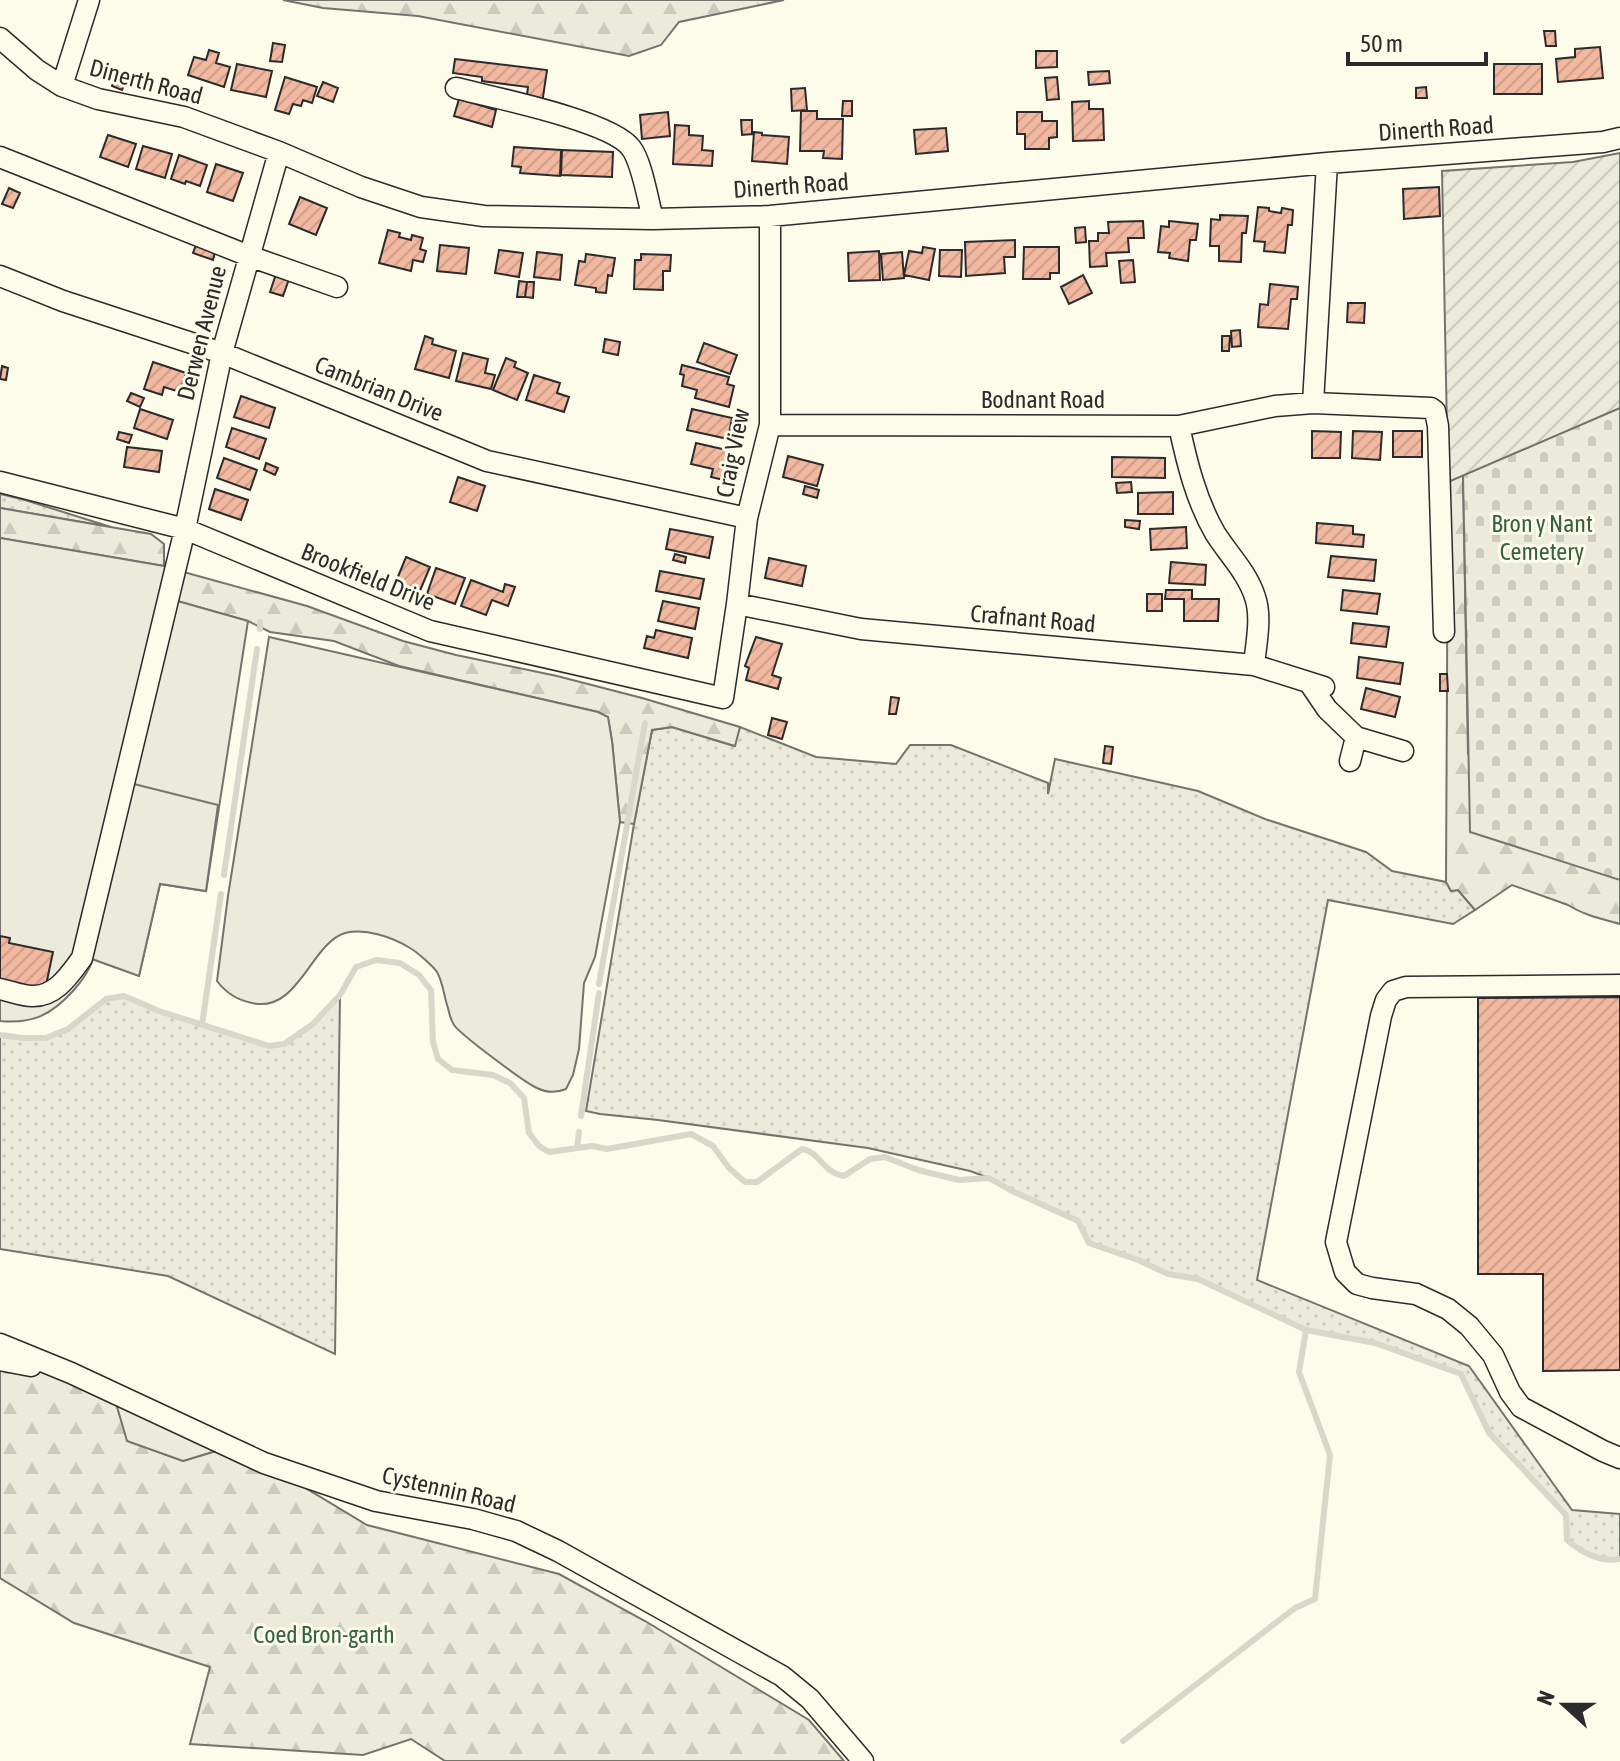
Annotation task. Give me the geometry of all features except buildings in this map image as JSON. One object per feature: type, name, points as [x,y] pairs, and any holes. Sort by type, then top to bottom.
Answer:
[{"type":"street","points":[[62,86],[89,0]]},
{"type":"street","name":"Dinerth Road","points":[[0,38],[37,70],[62,86],[98,99],[184,117],[361,187],[421,207],[484,216],[653,219],[770,216],[1327,163],[1603,142],[1620,138]]},
{"type":"street","points":[[456,88],[588,123],[617,136],[631,147],[653,219]]},
{"type":"street","name":"Derwen Avenue","points":[[0,989],[34,997],[51,992],[82,958],[185,529],[222,353],[279,152]]},
{"type":"street","points":[[0,157],[249,256],[337,287]]},
{"type":"street","points":[[1313,403],[1327,163]]},
{"type":"street","name":"Craig View","points":[[723,698],[747,518],[770,425],[770,216]]},
{"type":"street","name":"Cambrian Drive","points":[[0,276],[63,301],[222,353],[487,461],[747,518]]},
{"type":"street","name":"Bodnant Road","points":[[770,425],[1179,426],[1275,406],[1313,403],[1431,408],[1435,411],[1438,426],[1444,632]]},
{"type":"street","points":[[1179,426],[1189,471],[1202,505],[1215,533],[1247,577],[1256,599],[1258,623],[1254,665]]},
{"type":"street","name":"Brookfield Drive","points":[[0,482],[185,529],[430,631],[723,698]]},
{"type":"street","name":"Crafnant Road","points":[[737,604],[861,629],[1254,665],[1317,686],[1327,709],[1356,737]]},
{"type":"street","points":[[1350,761],[1356,737],[1403,751]]},
{"type":"street","points":[[1620,985],[1406,987],[1393,991],[1386,1000],[1381,1016],[1336,1242],[1345,1272],[1357,1284],[1416,1294],[1448,1309],[1469,1326],[1493,1355],[1510,1392],[1521,1407],[1620,1458]]},
{"type":"street","points":[[0,1344],[71,1373]]},
{"type":"street","points":[[0,1360],[71,1373]]},
{"type":"street","name":"Cystennin Road","points":[[71,1373],[264,1463],[376,1501],[473,1519],[516,1531],[558,1551],[782,1676],[810,1699],[863,1761]]},
{"type":"green space","points":[[283,0],[784,0],[679,22],[661,45],[629,56],[418,16],[323,8]]},
{"type":"green space","points":[[1620,153],[1620,408],[1448,482],[1442,171],[1573,162]]},
{"type":"green space","name":"Bron y Nant Cemetery","points":[[1620,408],[1620,880],[1470,832],[1463,475]]},
{"type":"green space","points":[[1463,475],[1468,754],[1620,855],[1620,924],[1512,885],[1475,910],[1458,890],[1451,891],[1446,882],[1448,482]]},
{"type":"green space","points":[[0,494],[25,500],[111,527],[0,508]]},
{"type":"green space","points":[[0,508],[151,534],[164,544],[164,566],[0,538]]},
{"type":"green space","points":[[0,538],[180,571],[174,600],[248,621],[206,891],[160,884],[139,976],[93,959],[82,980],[57,1006],[41,1016],[12,1022],[0,1021]]},
{"type":"green space","points":[[180,571],[307,606],[403,641],[557,676],[740,727],[735,746],[672,727],[652,730],[634,824],[620,822],[608,718],[598,712],[399,666],[334,641],[270,632],[248,621],[173,600]]},
{"type":"green space","points":[[269,637],[598,712],[608,717],[620,822],[595,957],[584,983],[579,1049],[566,1089],[552,1092],[537,1088],[468,1038],[453,1023],[435,969],[413,950],[387,937],[353,932],[333,939],[293,988],[268,1004],[237,998],[217,981]]},
{"type":"green space","points":[[672,727],[734,746],[740,727],[816,757],[896,764],[910,745],[951,745],[1048,783],[1048,794],[1055,759],[1198,791],[1265,819],[1366,852],[1392,871],[1446,882],[1451,891],[1458,890],[1475,910],[1453,924],[1328,900],[1257,1280],[1469,1366],[1572,1510],[1620,1514],[1620,1558],[1592,1555],[1567,1540],[1566,1515],[1489,1433],[1461,1374],[1375,1343],[1306,1330],[1198,1279],[1168,1274],[1139,1260],[1089,1243],[1078,1221],[970,1171],[868,1148],[586,1111],[652,730]]},
{"type":"green space","points":[[340,995],[335,1354],[168,1276],[0,1249],[0,1035],[46,1038],[68,1029],[106,999],[124,996],[159,1011],[269,1046],[284,1044],[313,1024]]},
{"type":"green space","name":"Coed Bron-garth","points":[[0,1361],[71,1373],[113,1393],[128,1441],[183,1461],[229,1447],[264,1463],[367,1525],[559,1574],[645,1621],[809,1720],[844,1761],[445,1761],[411,1739],[363,1755],[190,1744],[210,1667],[74,1623],[0,1578]]},
{"type":"shaded area","points":[[134,784],[218,805],[206,891],[160,884],[139,976],[92,959]]},
{"type":"shaded area","points":[[113,1393],[229,1447],[183,1461],[127,1441]]},
{"type":"waterway","points":[[260,622],[260,629]]},
{"type":"waterway","points":[[224,875],[257,649]]},
{"type":"waterway","points":[[599,984],[645,723]]},
{"type":"waterway","points":[[202,1025],[221,894]]},
{"type":"waterway","points":[[0,1035],[46,1038],[68,1029],[106,999],[124,996],[159,1011],[269,1046],[284,1044],[313,1024],[340,995],[356,967],[376,960],[400,963],[419,975],[431,990],[433,1042],[438,1059],[452,1070],[493,1075],[510,1083],[524,1098],[529,1133],[539,1146],[549,1152],[592,1146],[607,1149],[691,1134],[713,1146],[729,1168],[745,1182],[757,1182],[802,1149],[813,1154],[830,1171],[844,1176],[870,1159],[885,1157],[918,1170],[959,1180],[989,1178],[1078,1221],[1089,1243],[1168,1274],[1198,1279],[1306,1330],[1375,1343],[1461,1374],[1489,1433],[1566,1515],[1567,1540],[1592,1556],[1620,1559]]},
{"type":"waterway","points":[[581,1116],[599,993]]},
{"type":"waterway","points":[[577,1148],[579,1132]]},
{"type":"waterway","points":[[1123,1741],[1295,1608],[1315,1599],[1330,1455],[1299,1372],[1306,1330]]}]
